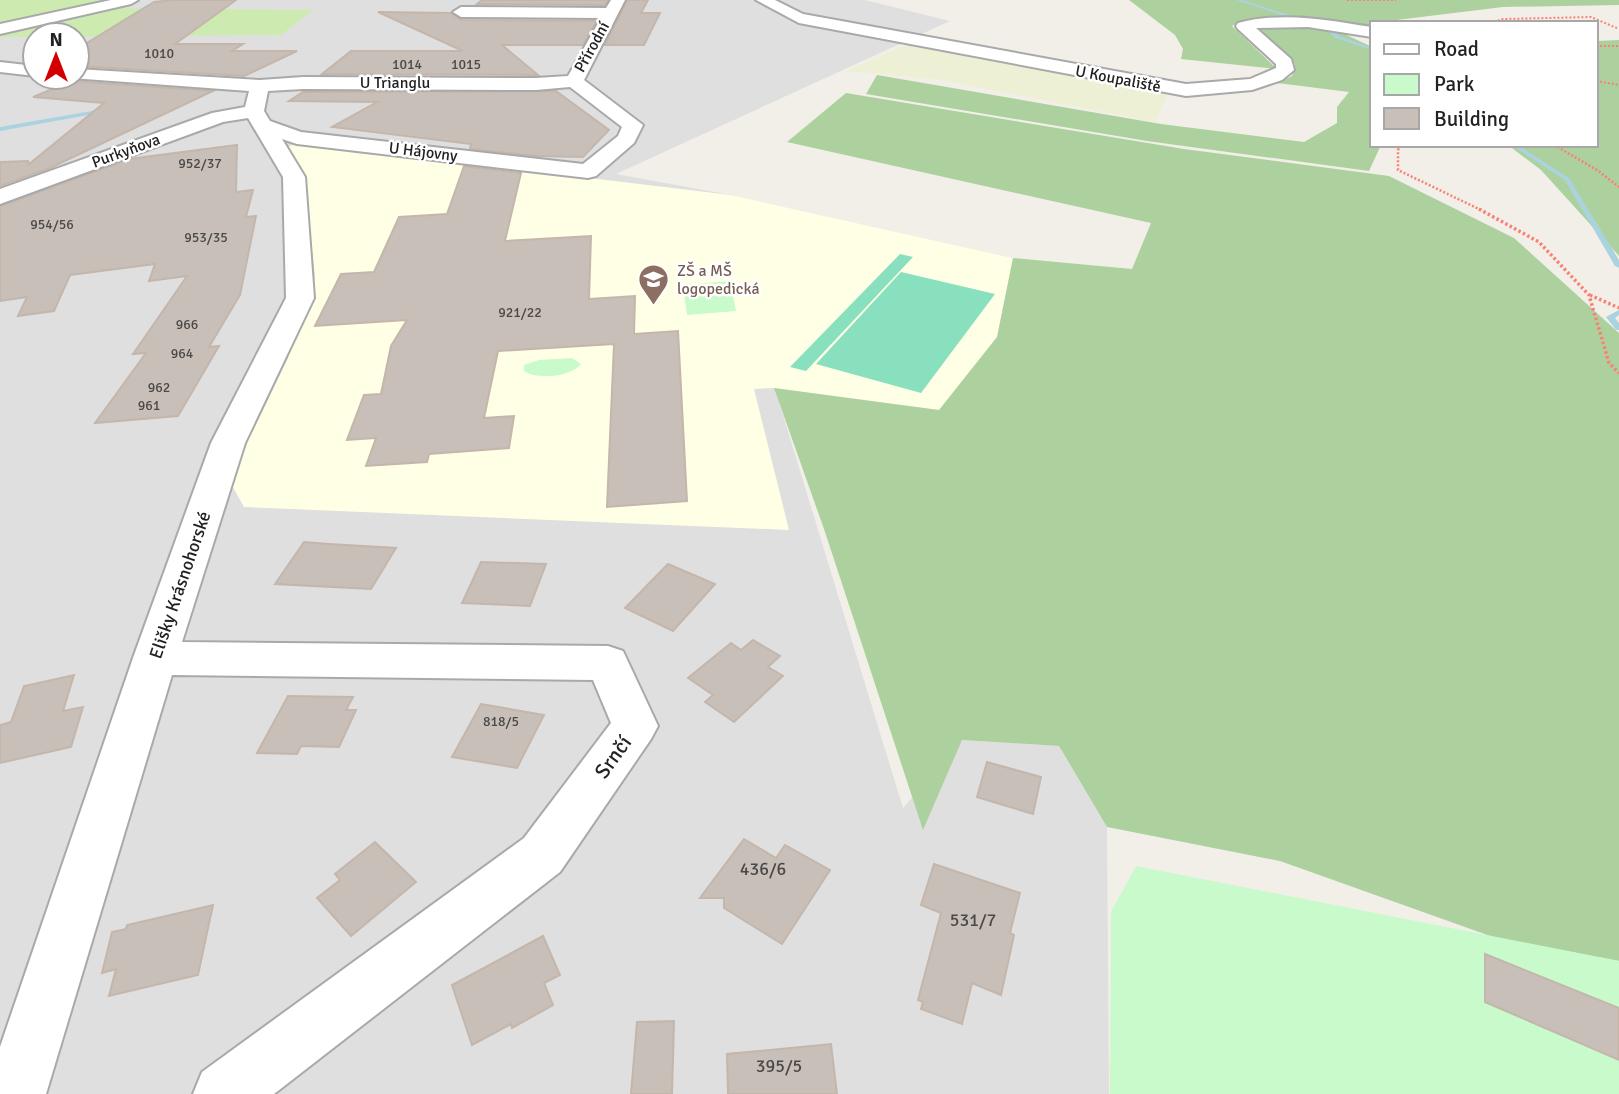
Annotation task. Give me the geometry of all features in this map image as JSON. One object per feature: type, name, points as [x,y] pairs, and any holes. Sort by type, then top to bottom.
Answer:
[{"type":"street","points":[[0,29],[131,0]]},
{"type":"street","name":"U Koupaliště","points":[[763,0],[799,18],[1186,90],[1209,90],[1251,84],[1279,75],[1285,70],[1286,62],[1244,26],[1256,22],[1311,24],[1370,32]]},
{"type":"street","name":"Přírodní","points":[[461,12],[615,6]]},
{"type":"street","name":"Přírodní","points":[[574,81],[615,6]]},
{"type":"street","points":[[0,67],[21,69]]},
{"type":"street","name":"U Trianglu","points":[[91,77],[258,107],[303,83],[536,84],[574,81]]},
{"type":"street","name":"U Hájovny","points":[[258,107],[298,138],[588,171],[627,139],[633,125],[574,81]]},
{"type":"street","name":"Purkyňova","points":[[0,197],[219,117],[258,107]]},
{"type":"street","name":"Elišky Krásnohorské","points":[[15,1094],[155,658],[228,443],[300,298],[294,177],[258,107]]},
{"type":"street","name":"Srnčí","points":[[155,658],[608,663],[635,726],[542,855],[224,1094]]},
{"type":"path","points":[[1347,0],[1396,0]]},
{"type":"path","points":[[1500,21],[1591,18],[1619,29]]},
{"type":"path","points":[[1511,19],[1516,21]]},
{"type":"path","points":[[1598,46],[1619,46]]},
{"type":"path","points":[[1598,81],[1619,85]]},
{"type":"path","points":[[1400,147],[1398,170],[1487,213],[1539,242],[1589,295],[1619,308]]},
{"type":"path","points":[[1557,147],[1597,170],[1619,187]]},
{"type":"path","points":[[1589,295],[1609,362],[1619,373]]},
{"type":"shaded area","points":[[0,0],[865,0],[950,21],[616,174],[731,195],[1013,258],[775,389],[903,808],[962,740],[1059,746],[1107,827],[1109,1094],[0,1094]]},
{"type":"shaded area","points":[[922,44],[1122,85],[1169,91],[1155,122],[941,80],[845,71],[906,45]]},
{"type":"shaded area","name":"ZŠ a MŠ logopedická","points":[[296,143],[731,195],[1013,258],[997,337],[939,410],[774,388],[754,389],[789,530],[244,507],[229,480],[288,358],[315,277],[305,181],[286,148]]},
{"type":"green space","points":[[0,0],[114,0],[0,25]]},
{"type":"green space","points":[[1129,0],[1619,0],[1619,5],[1503,7],[1370,21],[1370,31],[1280,19],[1244,21],[1232,26],[1277,69],[1181,59],[1183,49],[1175,35]]},
{"type":"green space","points":[[112,8],[313,10],[281,35],[91,36],[91,21],[56,21]]},
{"type":"green space","points":[[1302,25],[1334,29],[1370,46],[1370,147],[1380,147],[1369,171],[1147,141],[866,94],[877,75],[1161,124],[1304,142],[1337,123],[1337,107],[1349,92],[1277,83],[1292,76],[1295,64],[1260,33],[1257,27]]},
{"type":"green space","points":[[21,29],[21,37],[0,37],[0,34]]},
{"type":"green space","points":[[1619,40],[1619,256],[1541,170],[1511,147],[1598,147],[1598,41]]},
{"type":"green space","points":[[846,93],[1184,149],[1389,176],[1514,238],[1619,333],[1619,961],[1493,937],[1280,861],[1107,827],[1059,746],[962,740],[923,830],[824,529],[774,388],[939,410],[997,337],[1013,258],[1132,269],[1151,223],[787,142]]},
{"type":"green space","points":[[900,254],[913,257],[806,371],[790,367]]},
{"type":"green space","points":[[901,272],[995,294],[921,393],[816,364]]},
{"type":"green space","points":[[730,281],[736,311],[687,315],[683,285]]},
{"type":"green space","points":[[572,358],[581,364],[570,372],[537,376],[524,371],[524,365],[539,360]]},
{"type":"green space","points":[[1136,866],[1619,961],[1619,1094],[1110,1094],[1111,912]]},
{"type":"building","points":[[236,0],[175,44],[243,44],[232,51],[297,51],[244,76],[91,67],[91,40],[154,2]]},
{"type":"building","points":[[482,0],[608,0],[605,5],[477,4]]},
{"type":"building","points":[[627,0],[648,0],[641,13],[660,13],[644,45],[605,45]]},
{"type":"building","points":[[378,12],[451,13],[461,20],[597,21],[583,45],[502,45],[538,75],[322,74],[351,51],[463,51]]},
{"type":"building","points":[[91,82],[213,91],[50,168],[0,186],[0,162],[28,161],[29,164],[104,103],[33,97],[48,91],[91,91]]},
{"type":"building","points":[[556,91],[609,130],[583,157],[536,156],[470,149],[471,144],[332,127],[377,102],[289,101],[303,92]]},
{"type":"building","points":[[237,145],[236,192],[253,190],[246,217],[256,216],[240,295],[209,347],[219,346],[178,416],[95,423],[146,353],[133,354],[187,276],[149,281],[155,264],[70,275],[54,311],[18,316],[27,297],[0,301],[0,206],[129,159]]},
{"type":"building","points":[[464,166],[521,173],[505,241],[591,236],[589,299],[635,296],[634,334],[678,331],[687,501],[607,507],[614,344],[498,351],[484,418],[514,416],[509,448],[429,454],[427,462],[366,466],[376,438],[347,440],[364,395],[381,394],[391,346],[407,320],[315,326],[341,274],[374,272],[399,217],[447,214]]},
{"type":"building","points":[[304,542],[396,548],[371,589],[275,584]]},
{"type":"building","points":[[481,562],[546,564],[530,606],[462,603]]},
{"type":"building","points":[[668,564],[715,584],[673,631],[625,608]]},
{"type":"building","points":[[753,640],[780,656],[768,667],[783,676],[734,722],[705,702],[713,695],[688,678],[731,643],[741,650]]},
{"type":"building","points":[[74,675],[63,711],[83,707],[71,747],[0,763],[0,725],[11,722],[24,686]]},
{"type":"building","points":[[288,696],[353,697],[346,710],[356,710],[339,747],[301,746],[297,754],[257,753]]},
{"type":"building","points":[[481,704],[544,715],[517,768],[452,757]]},
{"type":"building","points":[[987,762],[1041,777],[1033,814],[977,797]]},
{"type":"building","points":[[744,839],[776,858],[785,845],[830,870],[782,944],[724,908],[724,898],[700,898]]},
{"type":"building","points":[[375,842],[416,882],[351,936],[317,898],[340,880],[335,874]]},
{"type":"building","points":[[934,864],[1020,893],[1010,933],[1014,935],[1001,995],[972,983],[962,1024],[921,1009],[923,1002],[918,1000],[941,913],[921,905]]},
{"type":"building","points":[[213,905],[198,975],[109,996],[116,969],[102,973],[112,932],[126,929],[127,925]]},
{"type":"building","points":[[543,936],[560,975],[544,983],[553,1005],[512,1028],[511,1024],[472,1045],[452,985]]},
{"type":"building","points":[[1485,954],[1619,1008],[1619,1060],[1485,1002]]},
{"type":"building","points":[[674,1021],[672,1094],[631,1094],[637,1022]]},
{"type":"building","points":[[831,1044],[837,1094],[728,1094],[727,1054]]},
{"type":"waterway","points":[[1238,0],[1305,21]]},
{"type":"waterway","points":[[1321,25],[1337,37],[1370,48]]},
{"type":"waterway","points":[[0,129],[103,111]]},
{"type":"waterway","points":[[1517,147],[1567,179],[1619,266]]},
{"type":"waterway","points":[[1619,312],[1610,317],[1619,328]]},
{"type":"place","name":"ZŠ a MŠ logopedická","points":[[654,307]]}]
